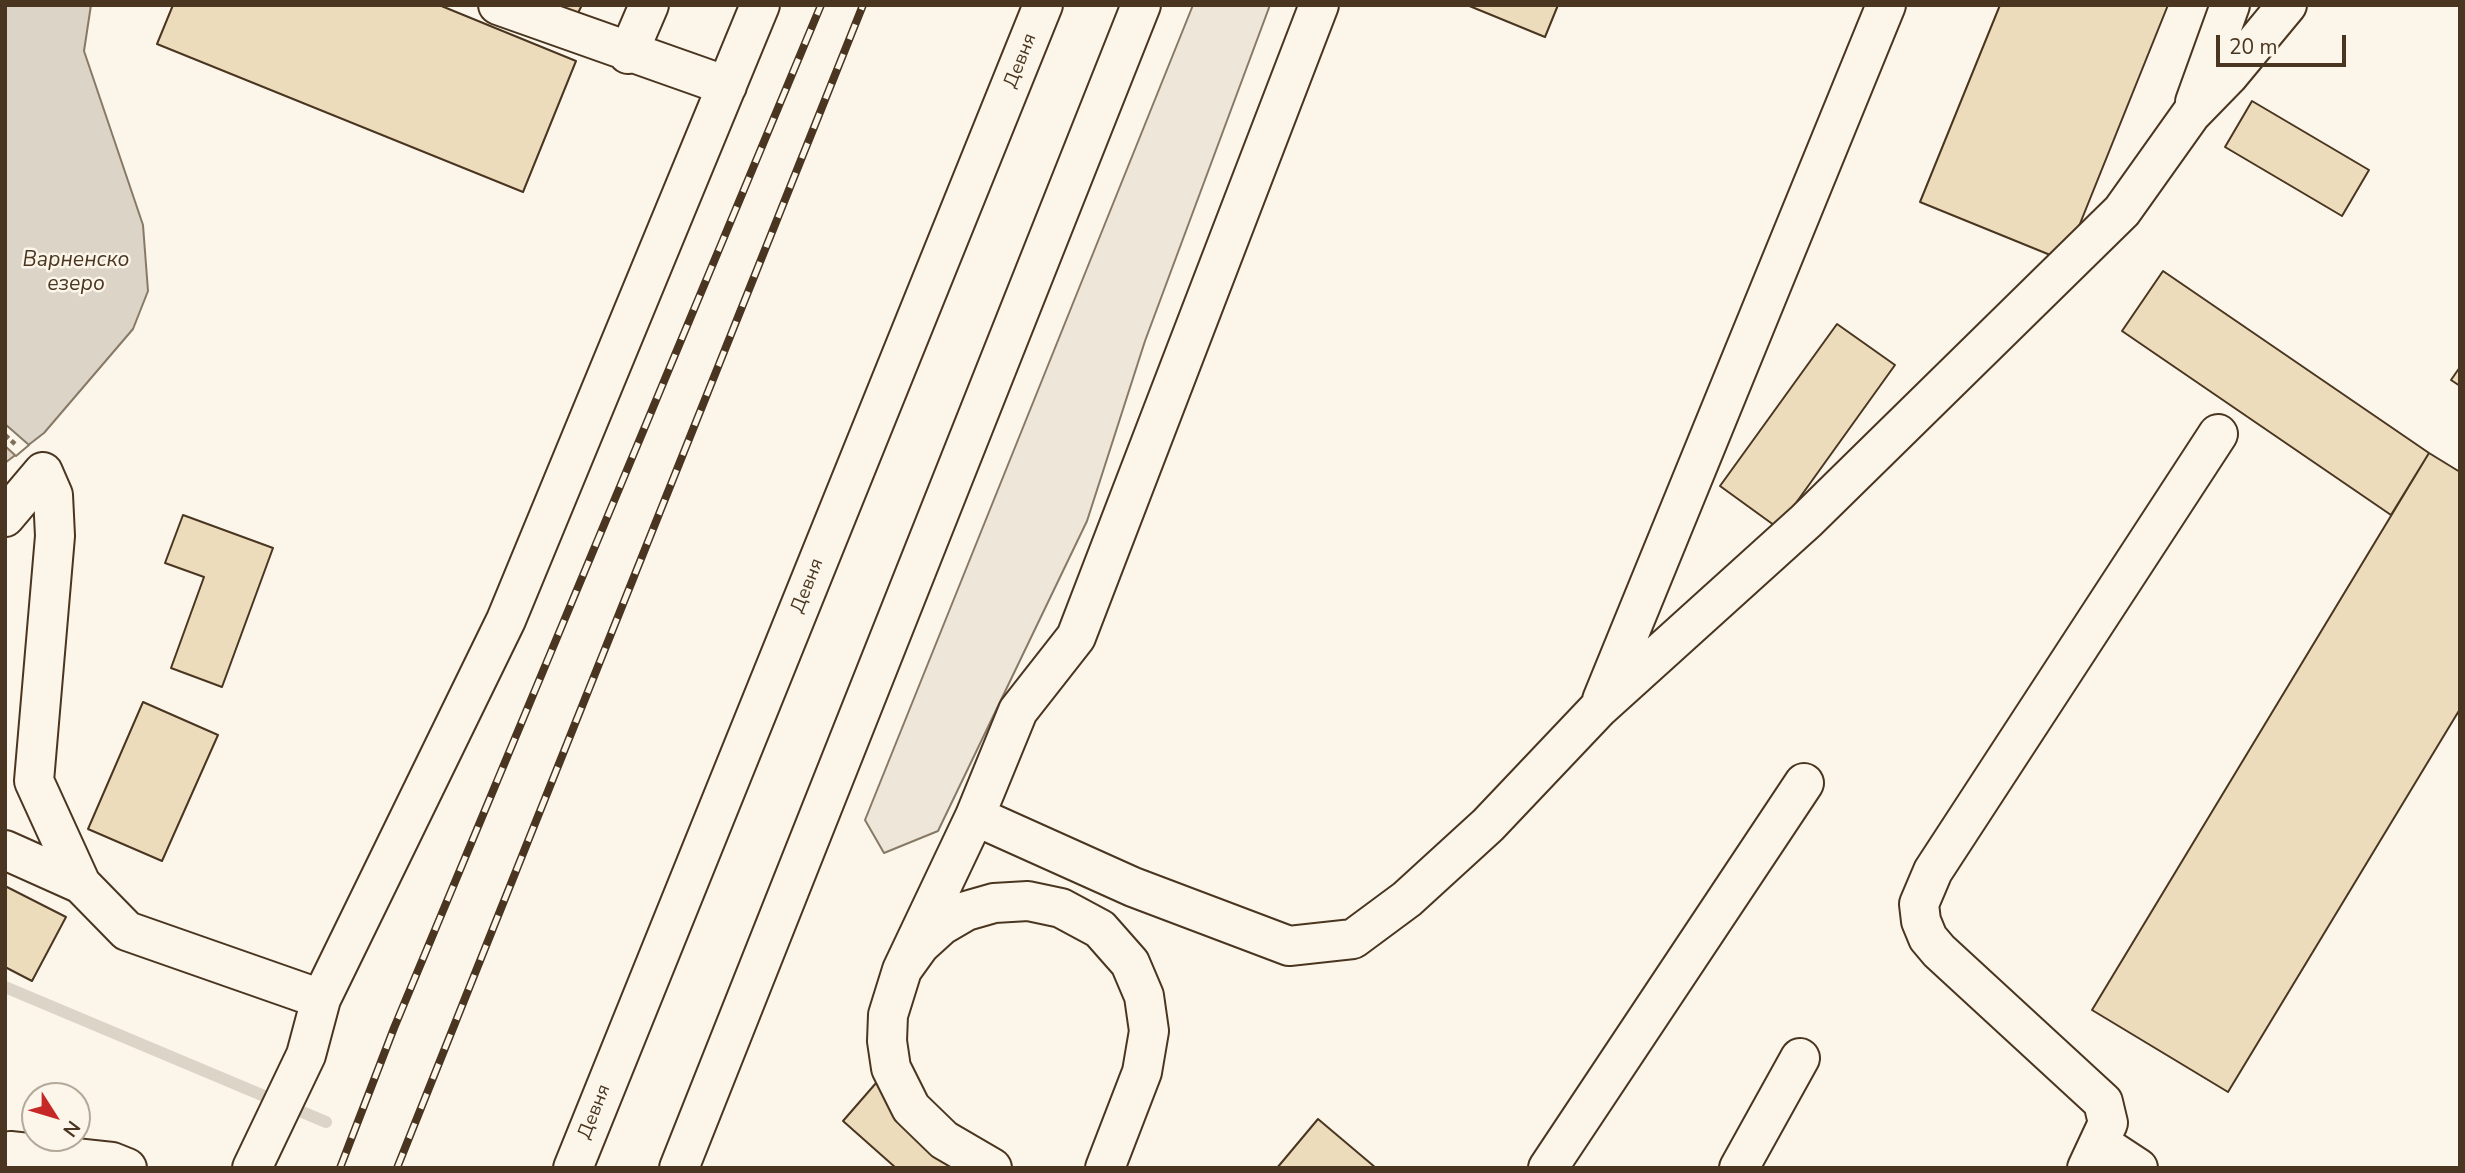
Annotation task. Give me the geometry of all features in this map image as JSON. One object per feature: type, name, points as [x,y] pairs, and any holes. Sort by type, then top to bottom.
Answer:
[{"type":"main road","points":[[498,5],[628,54],[727,86]]},
{"type":"main road","points":[[628,54],[649,5]]},
{"type":"main road","points":[[257,1159],[306,1055],[321,999],[506,620],[760,5]]},
{"type":"main road","name":"Девня","points":[[573,1168],[1043,5]]},
{"type":"main road","points":[[679,1168],[1141,5]]},
{"type":"main road","points":[[992,1168],[944,1140],[911,1108],[891,1068],[887,1041],[888,1015],[902,970],[975,816],[1018,711],[1076,637],[1319,5]]},
{"type":"main road","points":[[1598,709],[1886,5]]},
{"type":"main road","points":[[2191,114],[2230,5]]},
{"type":"main road","points":[[975,816],[1133,887],[1289,946],[1353,939],[1407,899],[1488,825],[1598,709],[1806,521],[2122,211],[2191,114],[2229,75],[2287,5]]},
{"type":"main road","points":[[2138,1168],[2093,1155],[2108,1123],[2103,1102],[1939,951],[1928,938],[1921,922],[1919,904],[1933,871],[2218,434]]},
{"type":"main road","points":[[5,517],[43,471],[54,495],[55,536],[34,781],[81,884],[128,931],[321,999]]},
{"type":"main road","points":[[1548,1168],[1804,783]]},
{"type":"main road","points":[[5,850],[81,884]]},
{"type":"main road","points":[[902,970],[920,945],[942,925],[966,911],[994,903],[1028,901],[1061,908],[1100,929],[1130,962],[1144,996],[1149,1031],[1142,1072],[1105,1168]]},
{"type":"main road","points":[[1740,1168],[1800,1058]]},
{"type":"main road","points":[[5,1153],[10,1151],[112,1162],[127,1168]]},
{"type":"shaded area","points":[[1193,5],[1270,5],[1145,341],[1087,521],[938,831],[884,853],[865,820]]},
{"type":"water","name":"Варненско езеро","points":[[5,5],[91,5],[84,51],[143,225],[148,291],[133,329],[44,433],[5,463]]},
{"type":"pier","points":[[5,424],[29,445],[16,456],[5,446]]},
{"type":"building","points":[[173,5],[439,5],[576,61],[523,192],[157,44]]},
{"type":"building","points":[[552,5],[582,5],[577,15]]},
{"type":"building","points":[[1467,5],[1558,5],[1545,37]]},
{"type":"building","points":[[2000,5],[2168,5],[2065,261],[1920,202]]},
{"type":"building","points":[[2252,101],[2369,170],[2342,216],[2225,147]]},
{"type":"building","points":[[2163,271],[2429,453],[2391,515],[2122,331]]},
{"type":"building","points":[[1837,324],[1895,365],[1778,528],[1720,486]]},
{"type":"building","points":[[2460,367],[2460,386],[2451,380]]},
{"type":"building","points":[[2429,453],[2460,472],[2460,709],[2228,1092],[2092,1010]]},
{"type":"building","points":[[183,515],[273,548],[222,687],[171,668],[204,577],[165,563]]},
{"type":"building","points":[[143,702],[218,735],[162,861],[88,829]]},
{"type":"building","points":[[5,886],[66,917],[32,981],[5,967]]},
{"type":"building","points":[[883,1075],[974,1168],[896,1168],[843,1121]]},
{"type":"building","points":[[1318,1119],[1376,1168],[1277,1168]]},
{"type":"waterway","points":[[5,987],[326,1122]]},
{"type":"railway","points":[[340,1168],[394,1028],[821,5]]},
{"type":"railway","points":[[397,1168],[863,5]]}]
